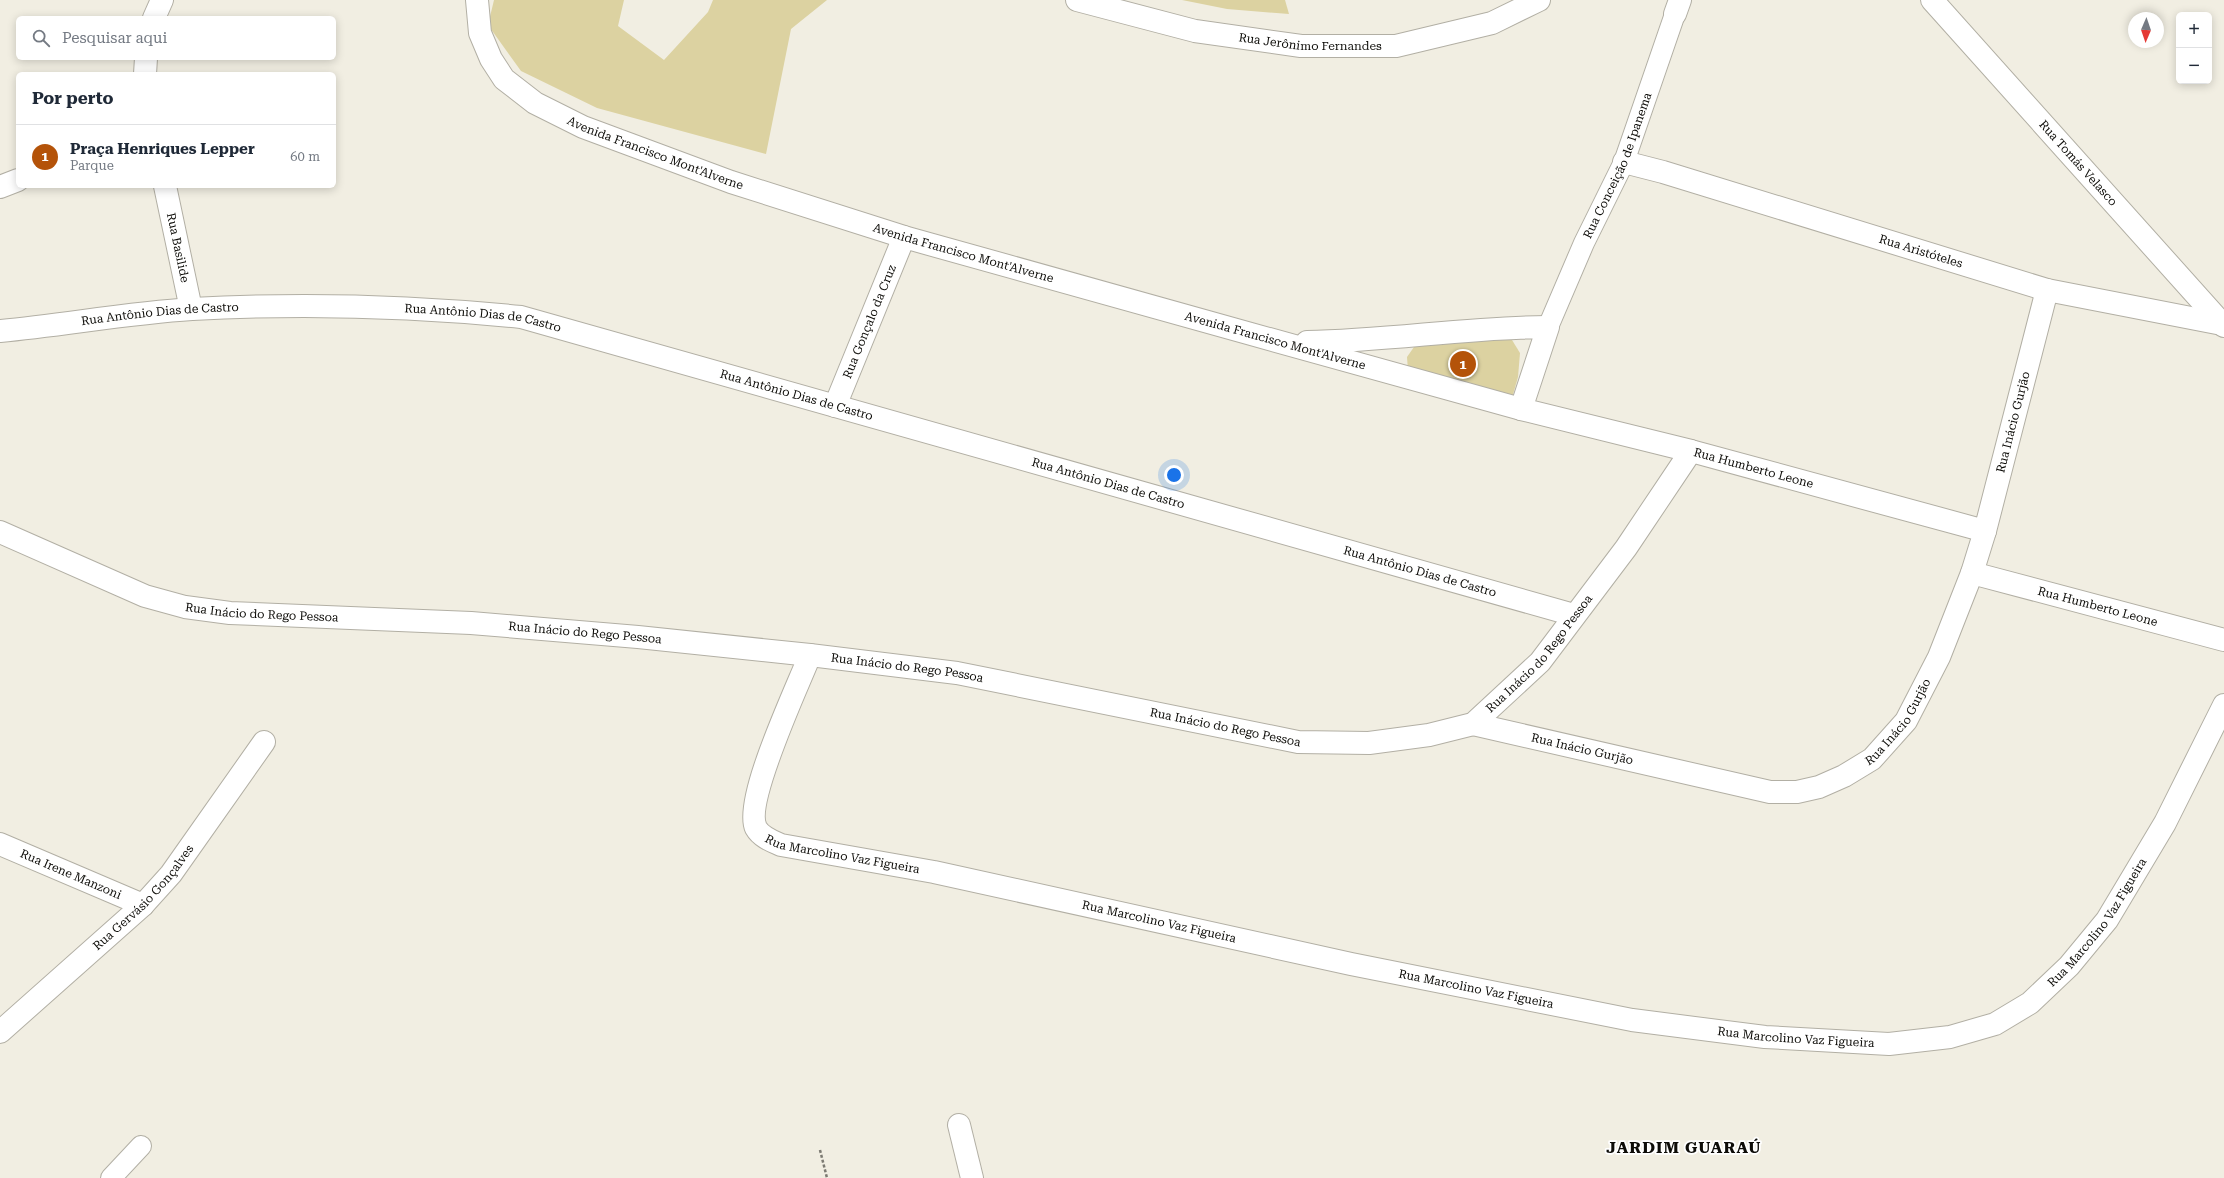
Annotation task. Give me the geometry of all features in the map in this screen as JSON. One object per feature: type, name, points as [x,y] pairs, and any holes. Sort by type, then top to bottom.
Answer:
[{"type":"street","points":[[155,16],[162,0]]},
{"type":"street","name":"Avenida Francisco Mont'Alverne","points":[[477,0],[480,33],[491,59],[504,79],[535,103],[583,127],[724,179],[904,237],[1521,409]]},
{"type":"street","name":"Rua Jerônimo Fernandes","points":[[1077,0],[1195,30],[1301,46],[1396,46],[1492,23],[1539,0]]},
{"type":"street","name":"Rua Tomás Velasco","points":[[1932,0],[2223,325]]},
{"type":"street","points":[[145,72],[146,60]]},
{"type":"street","name":"Rua Aristóteles","points":[[1624,162],[1663,172],[2047,290],[2223,325]]},
{"type":"street","points":[[0,187],[16,181]]},
{"type":"street","name":"Rua Basilide","points":[[165,188],[191,309]]},
{"type":"street","name":"Rua Gonçalo da Cruz","points":[[835,406],[904,237]]},
{"type":"street","name":"Rua Inácio Gurjão","points":[[1473,724],[1770,792],[1797,792],[1819,787],[1844,776],[1872,759],[1906,721],[1939,657],[1972,573],[1985,531],[2047,290]]},
{"type":"street","name":"Rua Antônio Dias de Castro","points":[[0,331],[191,309],[381,307],[453,310],[521,317],[1574,615]]},
{"type":"street","points":[[1282,343],[1344,342],[1494,329],[1548,328],[1521,409]]},
{"type":"street","name":"Rua Humberto Leone","points":[[1521,409],[1691,451],[1985,531]]},
{"type":"street","name":"Rua Inácio do Rego Pessoa","points":[[0,532],[145,596],[185,607],[230,613],[471,623],[638,637],[810,655],[957,673],[1298,742],[1369,743],[1429,735],[1473,724],[1540,662],[1626,548],[1691,451]]},
{"type":"street","name":"Rua Humberto Leone","points":[[1972,573],[2224,640]]},
{"type":"street","name":"Rua Marcolino Vaz Figueira","points":[[810,655],[763,772],[755,802],[756,828],[764,837],[781,845],[934,872],[1351,964],[1632,1020],[1765,1037],[1889,1044],[1950,1037],[1996,1024],[2030,1003],[2069,966],[2107,920],[2165,823],[2224,705]]},
{"type":"street","name":"Rua Gervásio Gonçalves","points":[[0,1032],[143,904],[171,874],[264,742]]},
{"type":"street","name":"Rua Irene Manzoni","points":[[0,844],[143,904]]},
{"type":"street","points":[[959,1125],[972,1178]]},
{"type":"lane","name":"Rua Conceição de Ipanema","points":[[1548,328],[1584,243],[1624,162],[1678,7]]},
{"type":"lane","points":[[110,1178],[141,1146]]},
{"type":"path","points":[[820,1150],[827,1178]]},
{"type":"shaded area","points":[[494,0],[624,0],[618,26],[664,60],[708,12],[713,0],[827,0],[791,29],[766,154],[597,108],[521,71],[488,25]]},
{"type":"shaded area","points":[[1182,0],[1285,0],[1289,14],[1227,9]]},
{"type":"shaded area","points":[[1489,339],[1512,340],[1520,353],[1518,377],[1512,398],[1408,371],[1407,357],[1414,347],[1428,344]]},
{"type":"place","name":"Praça Henriques Lepper","points":[[1463,364]]},
{"type":"district","name":"JARDIM GUARAÚ","points":[[1684,1147]]}]
